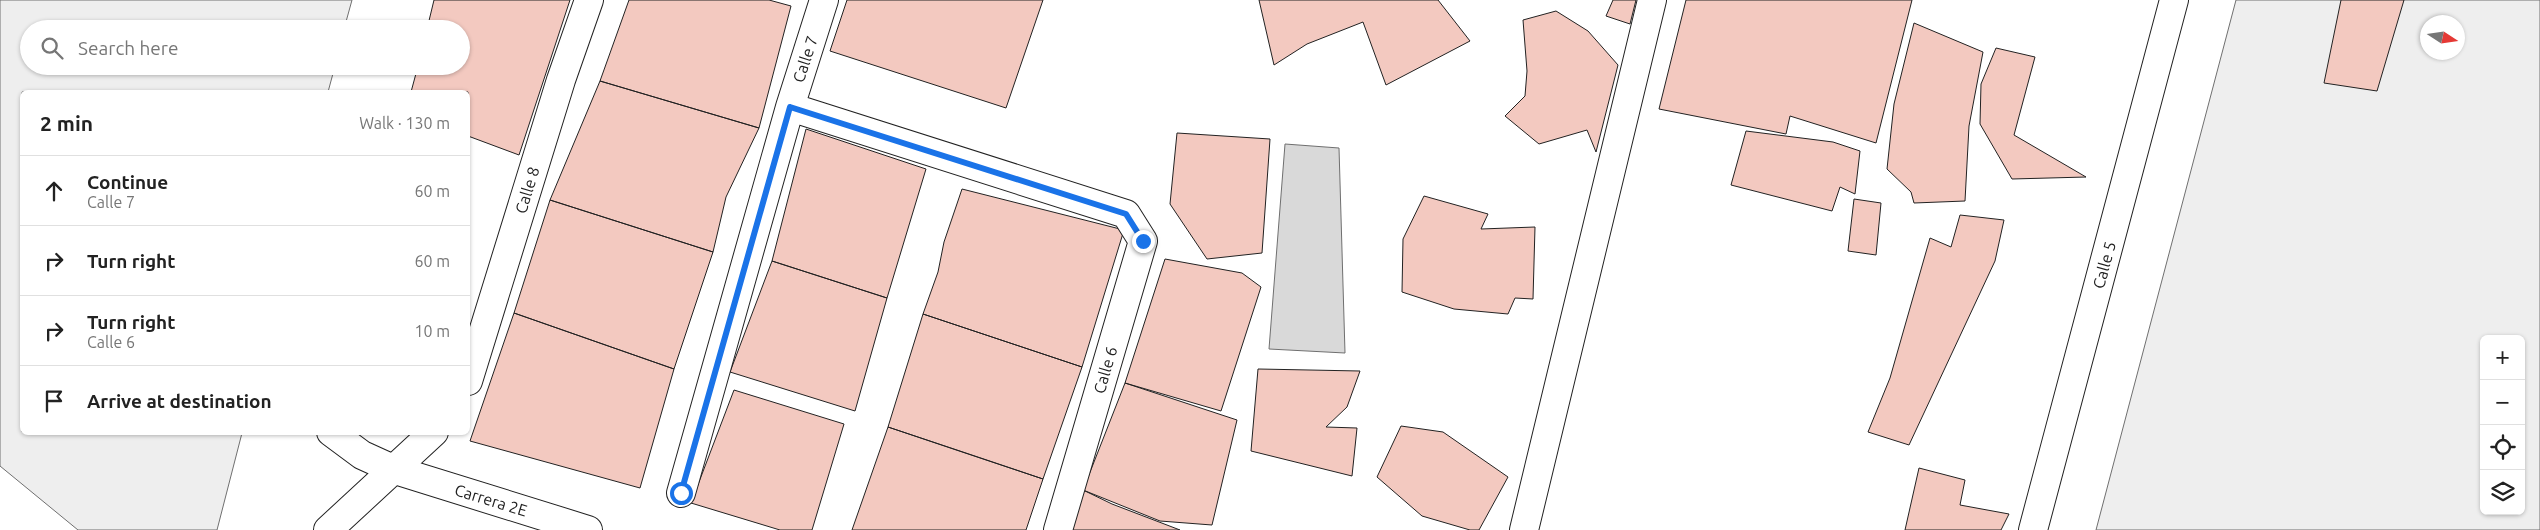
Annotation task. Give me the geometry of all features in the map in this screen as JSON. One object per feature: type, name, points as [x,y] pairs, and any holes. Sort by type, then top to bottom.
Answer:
[{"type":"street","name":"Calle 8","points":[[470,375],[558,89],[589,0]]},
{"type":"street","name":"Calle 7","points":[[681,493],[790,107],[824,0]]},
{"type":"street","points":[[1524,530],[1652,0]]},
{"type":"street","name":"Calle 5","points":[[2033,530],[2174,0]]},
{"type":"street","name":"Calle 6","points":[[790,107],[1126,214],[1143,241],[1058,530]]},
{"type":"street","name":"Carrera 2E","points":[[335,435],[362,455],[395,470],[588,530]]},
{"type":"street","points":[[328,530],[431,435]]},
{"type":"shaded area","points":[[0,0],[352,0],[346,20],[20,20],[20,75],[333,75],[329,90],[20,90],[20,435],[241,435],[217,530],[78,530],[0,466]]},
{"type":"shaded area","points":[[2236,0],[2540,0],[2540,530],[2096,530]]},
{"type":"shaded area","points":[[1285,144],[1339,148],[1345,353],[1269,349]]},
{"type":"building","points":[[434,0],[570,0],[519,155],[470,137],[470,90],[412,90],[416,75],[470,75],[470,20],[429,20]]},
{"type":"building","points":[[629,0],[769,0],[791,6],[759,128],[600,81]]},
{"type":"building","points":[[847,0],[1043,0],[1006,108],[830,51]]},
{"type":"building","points":[[1259,0],[1438,0],[1470,41],[1386,85],[1363,22],[1307,44],[1274,65]]},
{"type":"building","points":[[1613,0],[1636,0],[1630,24],[1606,16]]},
{"type":"building","points":[[1686,0],[1912,0],[1876,143],[1790,116],[1786,134],[1659,109]]},
{"type":"building","points":[[2341,0],[2404,0],[2377,91],[2324,83]]},
{"type":"building","points":[[1556,11],[1588,31],[1618,65],[1596,152],[1587,130],[1539,144],[1505,116],[1525,96],[1527,71],[1523,20]]},
{"type":"building","points":[[1914,23],[1983,52],[1969,126],[1965,201],[1914,203],[1911,192],[1887,169],[1894,104]]},
{"type":"building","points":[[1996,48],[2035,57],[2014,135],[2086,177],[2012,179],[1980,124],[1981,84]]},
{"type":"building","points":[[600,81],[759,128],[726,197],[713,252],[550,200]]},
{"type":"building","points":[[806,129],[926,169],[887,298],[772,261]]},
{"type":"building","points":[[1746,131],[1833,142],[1860,151],[1855,194],[1840,187],[1832,211],[1731,185]]},
{"type":"building","points":[[1177,133],[1270,139],[1262,253],[1207,259],[1170,204]]},
{"type":"building","points":[[962,189],[1124,230],[1082,367],[923,314],[938,272],[944,242]]},
{"type":"building","points":[[1424,196],[1488,214],[1481,229],[1535,227],[1533,299],[1515,298],[1508,314],[1454,309],[1402,292],[1403,239]]},
{"type":"building","points":[[1854,199],[1881,203],[1876,255],[1848,251]]},
{"type":"building","points":[[550,200],[713,252],[674,369],[514,313]]},
{"type":"building","points":[[1960,215],[2004,220],[1995,261],[1909,445],[1868,432],[1890,378],[1930,238],[1951,247]]},
{"type":"building","points":[[1165,259],[1242,273],[1261,287],[1221,411],[1125,383]]},
{"type":"building","points":[[772,261],[887,298],[855,411],[730,372]]},
{"type":"building","points":[[514,313],[674,369],[640,488],[470,441]]},
{"type":"building","points":[[923,314],[1082,367],[1043,479],[888,427]]},
{"type":"building","points":[[1258,369],[1360,371],[1347,407],[1326,427],[1357,428],[1352,476],[1251,451]]},
{"type":"building","points":[[1125,383],[1237,420],[1212,525],[1160,521],[1083,490]]},
{"type":"building","points":[[734,390],[844,424],[812,530],[780,530],[691,503]]},
{"type":"building","points":[[1401,426],[1443,432],[1508,477],[1479,530],[1470,530],[1422,516],[1377,477]]},
{"type":"building","points":[[888,427],[1043,479],[1026,530],[852,530]]},
{"type":"building","points":[[1919,468],[1965,480],[1960,505],[2009,514],[2001,530],[1905,530]]},
{"type":"building","points":[[1083,490],[1112,504],[1180,530],[1071,530]]},
{"type":"route","points":[[681,493],[790,107],[1126,214],[1143,241]]}]
